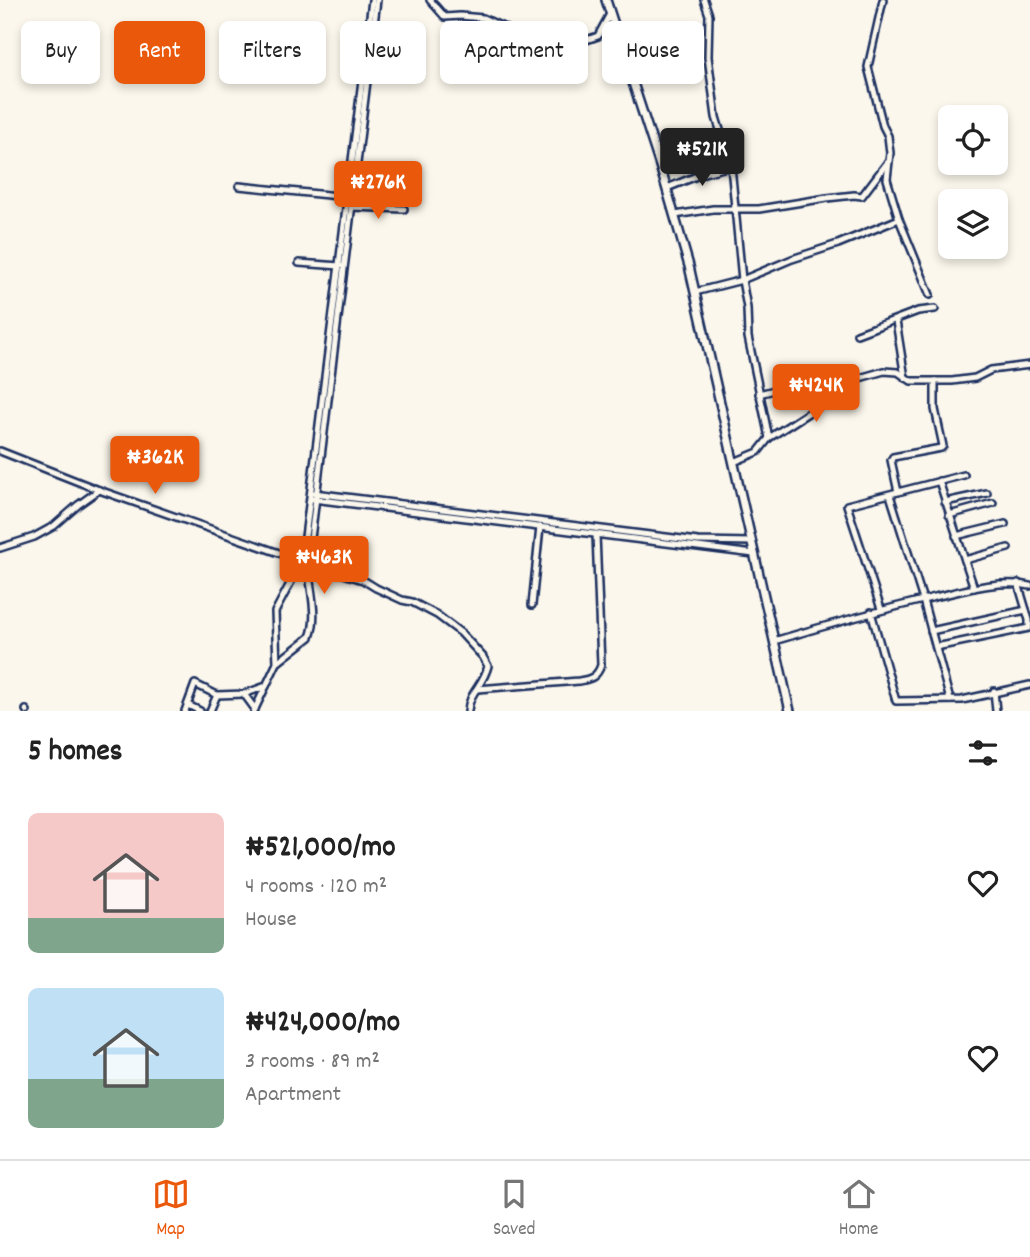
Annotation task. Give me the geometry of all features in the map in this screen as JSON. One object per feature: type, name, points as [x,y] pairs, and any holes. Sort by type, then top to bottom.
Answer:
[{"type":"main road","points":[[606,0],[667,188],[695,292],[790,711]]},
{"type":"street","points":[[255,710],[277,663],[313,632],[305,562],[374,0]]},
{"type":"street","points":[[313,496],[352,207],[374,0]]},
{"type":"street","points":[[430,0],[445,17],[483,18],[555,51],[598,36],[610,13]]},
{"type":"street","points":[[704,0],[709,15],[708,57],[716,117],[731,166],[748,337],[769,438]]},
{"type":"street","points":[[883,0],[868,67],[888,136],[887,179],[899,219],[930,295]]},
{"type":"street","points":[[675,215],[713,209],[759,209],[827,198],[862,196],[889,160]]},
{"type":"street","points":[[667,188],[704,173],[731,166]]},
{"type":"street","points":[[239,186],[348,197]]},
{"type":"street","points":[[352,207],[404,209]]},
{"type":"street","points":[[695,292],[742,280],[899,219]]},
{"type":"street","points":[[299,262],[340,266]]},
{"type":"street","points":[[857,334],[918,311],[935,309]]},
{"type":"street","points":[[896,321],[905,378]]},
{"type":"street","points":[[759,394],[778,389],[838,383],[884,371],[898,372],[911,381],[935,381],[975,378],[991,370],[1030,365]]},
{"type":"street","points":[[898,492],[892,457],[943,446],[935,409],[935,381]]},
{"type":"street","points":[[734,462],[758,452],[769,438],[822,404],[838,383]]},
{"type":"street","points":[[0,451],[99,490],[363,580],[399,599],[412,602],[452,625],[487,662],[485,677],[471,696],[468,711]]},
{"type":"street","points":[[881,609],[846,507],[964,475]]},
{"type":"street","points":[[939,481],[974,588]]},
{"type":"street","points":[[0,548],[34,537],[54,526],[99,490]]},
{"type":"street","points":[[945,502],[987,493]]},
{"type":"street","points":[[890,495],[923,600],[950,700]]},
{"type":"street","points":[[313,496],[595,536],[754,554]]},
{"type":"street","points":[[313,496],[698,541],[752,542]]},
{"type":"street","points":[[949,515],[993,503]]},
{"type":"street","points":[[956,536],[1005,524]]},
{"type":"street","points":[[532,605],[540,527]]},
{"type":"street","points":[[478,689],[579,681],[599,673],[601,665],[595,536],[598,528]]},
{"type":"street","points":[[965,560],[1008,548]]},
{"type":"street","points":[[277,663],[275,612],[305,562]]},
{"type":"street","points":[[774,641],[881,609],[974,588],[1018,583],[1030,586]]},
{"type":"street","points":[[936,647],[1029,628],[1018,583]]},
{"type":"street","points":[[931,631],[1026,611]]},
{"type":"street","points":[[871,612],[896,701],[950,700],[1030,684]]},
{"type":"street","points":[[200,711],[186,708],[194,684],[217,695],[244,694],[266,686]]},
{"type":"street","points":[[994,691],[996,711]]},
{"type":"street","points":[[244,694],[255,710]]},
{"type":"street","points":[[210,711],[217,695]]}]
